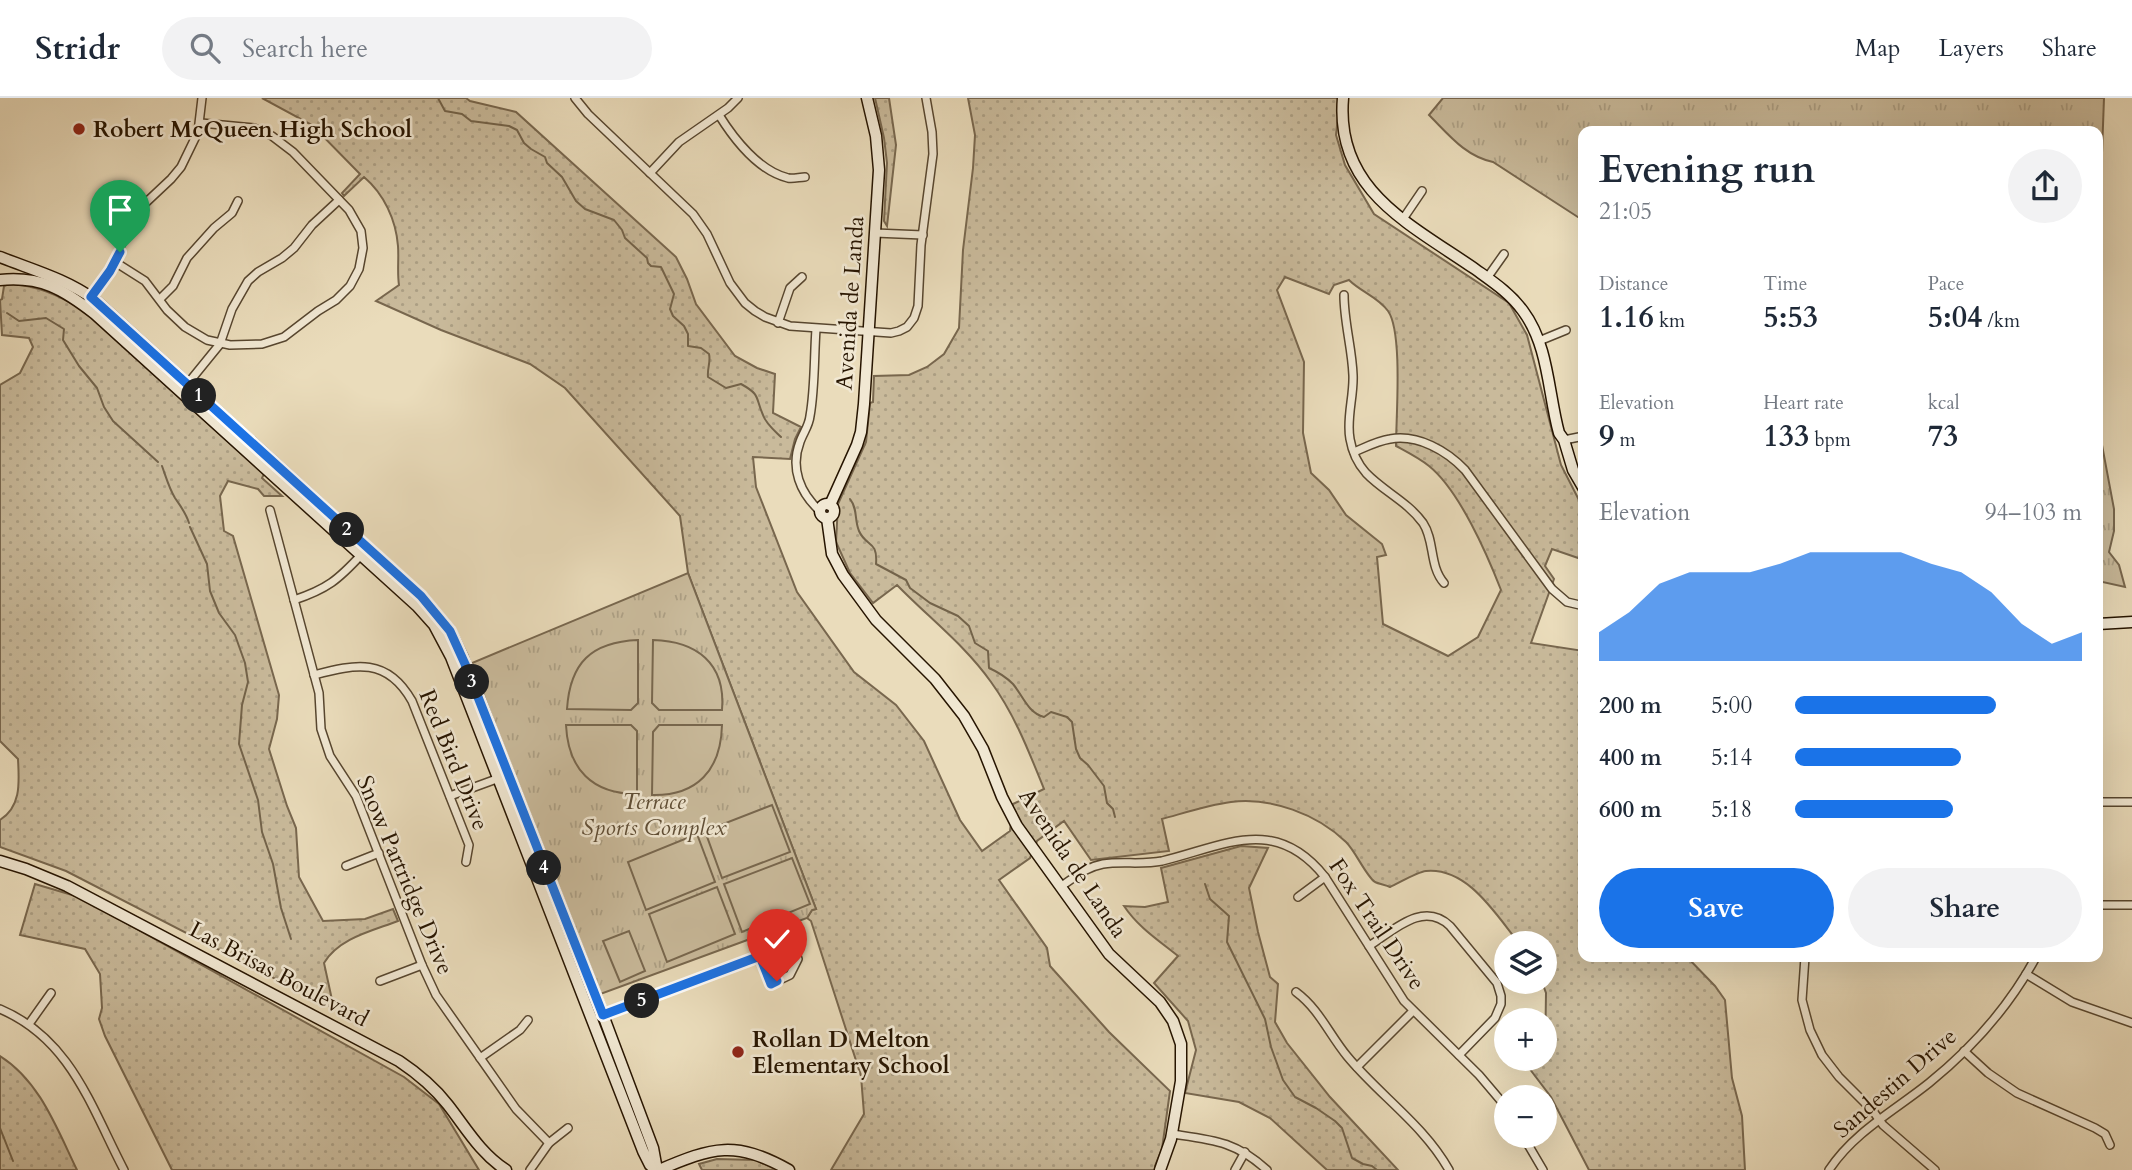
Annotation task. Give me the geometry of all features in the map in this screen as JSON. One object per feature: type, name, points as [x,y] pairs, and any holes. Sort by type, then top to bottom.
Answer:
[{"type":"street","points":[[91,297],[115,262],[131,220],[146,201],[176,174],[193,144],[201,123],[202,98]]},
{"type":"street","points":[[575,98],[588,114],[701,223],[730,283],[737,294],[755,311],[778,323],[816,329],[869,332],[900,331],[914,318],[918,306],[933,154],[926,98]]},
{"type":"street","points":[[650,173],[679,142],[719,115],[738,98]]},
{"type":"street","name":"Avenida de Landa","points":[[867,98],[879,170],[869,332],[858,445],[826,511],[832,554],[843,575],[876,620],[935,680],[964,716],[983,749],[1007,809],[1060,887],[1109,954],[1160,1002],[1173,1021],[1181,1044],[1182,1057],[1181,1089],[1172,1134]]},
{"type":"street","points":[[1343,98],[1347,147],[1357,171],[1372,193],[1489,276],[1523,310],[1541,340],[1558,428],[1578,479]]},
{"type":"street","points":[[1348,98],[1350,132],[1357,157],[1376,188],[1404,217]]},
{"type":"street","points":[[719,115],[740,144],[762,164],[790,179],[805,177]]},
{"type":"street","points":[[115,262],[145,281],[185,327],[220,344],[261,344],[284,337],[336,300],[355,278],[363,254],[361,231],[339,200],[293,152],[272,136],[254,128],[201,123]]},
{"type":"street","points":[[1404,217],[1422,191]]},
{"type":"street","points":[[184,388],[220,344],[232,309],[248,281],[294,248],[312,225],[339,200]]},
{"type":"street","points":[[160,299],[173,286],[187,258],[214,228],[232,213],[238,201]]},
{"type":"street","points":[[875,233],[923,235]]},
{"type":"street","points":[[1489,276],[1504,254]]},
{"type":"street","points":[[0,257],[54,276],[91,297],[184,388],[364,552],[417,606],[440,634],[503,776],[597,1017],[648,1161],[657,1170],[695,1155],[724,1149],[751,1152],[789,1170]]},
{"type":"street","points":[[778,323],[790,288],[802,277]]},
{"type":"street","points":[[0,280],[29,279],[69,296],[95,314],[184,388]]},
{"type":"street","points":[[1344,295],[1344,314],[1352,360],[1353,387],[1349,430],[1354,452],[1366,472],[1424,524],[1438,576],[1444,583]]},
{"type":"street","points":[[816,329],[810,417],[800,442],[796,463],[803,491],[826,511]]},
{"type":"street","points":[[1541,340],[1566,330]]},
{"type":"street","points":[[1564,440],[1578,437]]},
{"type":"street","points":[[1354,452],[1378,441],[1394,438],[1414,440],[1452,456],[1552,589],[1567,602],[1578,605]]},
{"type":"street","name":"Snow Partridge Drive","points":[[270,510],[319,694],[321,729],[326,747],[356,796],[422,965],[436,995],[516,1109],[549,1143]]},
{"type":"street","points":[[294,600],[328,587],[364,552]]},
{"type":"street","points":[[2103,624],[2132,622]]},
{"type":"street","name":"Red Bird Drive","points":[[314,675],[350,666],[367,666],[381,670],[401,684],[412,701],[469,845],[466,862]]},
{"type":"street","points":[[450,796],[503,776]]},
{"type":"street","points":[[2103,802],[2132,802]]},
{"type":"street","name":"Fox Trail Drive","points":[[1060,887],[1083,872],[1103,864],[1155,862],[1242,839],[1266,840],[1290,848],[1311,862],[1325,877],[1404,1001],[1494,1091]]},
{"type":"street","points":[[346,866],[379,853]]},
{"type":"street","name":"Las Brisas Boulevard","points":[[0,861],[67,886],[399,1061],[437,1091],[477,1145],[506,1170]]},
{"type":"street","points":[[1298,897],[1325,877]]},
{"type":"street","points":[[2103,905],[2132,905]]},
{"type":"street","points":[[1369,946],[1413,918],[1426,915],[1441,918],[1497,983],[1501,996],[1499,1011],[1458,1055]]},
{"type":"street","points":[[597,1017],[760,956],[787,946],[794,947],[798,959],[790,975],[771,984],[760,956]]},
{"type":"street","points":[[1805,962],[1802,1000],[1817,1046],[1831,1068],[1894,1136],[1935,1170]]},
{"type":"street","name":"Sandestin Drive","points":[[1829,1170],[1854,1140],[1878,1118],[1928,1083],[1964,1051],[1999,1011],[2033,962]]},
{"type":"street","points":[[380,981],[422,965]]},
{"type":"street","points":[[2025,974],[2072,1002],[2132,1023]]},
{"type":"street","points":[[1296,992],[1311,1003],[1357,1067],[1425,1136],[1449,1170]]},
{"type":"street","points":[[29,1024],[51,993]]},
{"type":"street","points":[[0,1009],[29,1024],[53,1045],[75,1073],[124,1170]]},
{"type":"street","points":[[1357,1067],[1413,1011]]},
{"type":"street","points":[[480,1058],[520,1030],[528,1020]]},
{"type":"street","points":[[1964,1051],[1988,1073],[2017,1093],[2095,1128],[2105,1135],[2110,1145]]},
{"type":"street","points":[[530,1170],[549,1143],[568,1128]]},
{"type":"street","points":[[1160,1170],[1172,1134],[1222,1142],[1245,1152],[1267,1170]]},
{"type":"street","points":[[1530,1148],[1543,1170]]},
{"type":"street","points":[[1235,1170],[1245,1152]]},
{"type":"green space","points":[[262,98],[466,98],[516,112],[676,257],[696,304],[735,356],[775,374],[773,413],[801,427],[790,459],[753,457],[756,487],[797,592],[854,672],[896,705],[924,741],[960,820],[982,851],[1010,831],[1013,804],[1044,789],[1021,734],[991,682],[958,643],[897,585],[873,603],[850,573],[836,542],[838,504],[866,442],[870,403],[873,402],[874,376],[909,375],[927,367],[944,354],[959,328],[963,250],[975,135],[968,98],[1340,98],[1336,135],[1345,165],[1374,214],[1509,303],[1527,335],[1561,465],[1578,498],[1578,558],[1552,549],[1545,566],[1554,579],[1531,643],[1578,650],[1578,962],[1692,962],[1715,986],[1725,1000],[1732,1078],[1742,1116],[1745,1170],[1589,1170],[1557,1109],[1557,1085],[1542,1085],[1531,1071],[1557,1071],[1557,1008],[1546,1008],[1546,994],[1557,994],[1557,931],[1510,931],[1480,895],[1455,877],[1441,872],[1426,871],[1390,887],[1377,883],[1368,875],[1346,842],[1321,823],[1277,805],[1246,801],[1214,805],[1162,819],[1169,851],[1091,860],[1064,821],[1037,841],[1030,858],[999,880],[1047,948],[1050,966],[1109,1032],[1170,1091],[1162,1149],[1155,1166],[1159,1170],[831,1170],[864,1114],[861,1076],[811,921],[807,918],[812,910],[816,909],[688,573],[680,516],[565,388],[530,364],[441,330],[376,301],[399,285],[397,236],[392,217],[383,199],[364,177],[344,196],[342,193],[360,174],[312,125]],"holes":[[[1285,277],[1329,294],[1334,285],[1349,280],[1379,302],[1388,311],[1393,322],[1397,356],[1396,446],[1429,466],[1451,490],[1480,541],[1501,590],[1478,637],[1448,656],[1383,624],[1377,557],[1386,555],[1382,544],[1346,515],[1329,490],[1311,473],[1303,433],[1304,362],[1277,290]]]},
{"type":"green space","points":[[875,98],[889,98],[896,145],[887,226],[884,221],[887,163]]},
{"type":"green space","points":[[1443,98],[2104,98],[2103,126],[1578,126],[1578,217],[1493,162],[1474,155],[1458,144],[1429,115]]},
{"type":"green space","points":[[9,284],[46,292],[81,309],[264,474],[262,478],[282,496],[264,496],[258,489],[228,481],[220,496],[224,531],[233,536],[279,695],[277,719],[269,749],[296,828],[299,877],[323,921],[365,919],[393,909],[398,921],[347,941],[330,954],[324,963],[334,1009],[66,871],[0,847],[0,820],[16,800],[19,776],[18,759],[0,741],[0,385],[20,373],[33,347],[29,338],[2,335],[0,300],[4,286]]},
{"type":"green space","points":[[2103,450],[2114,509],[2114,531],[2109,552],[2119,565],[2125,587],[2103,582]]},
{"type":"green space","name":"Terrace Sports Complex","points":[[688,573],[816,909],[812,910],[807,918],[595,996],[472,663]]},
{"type":"green space","points":[[638,640],[638,703],[631,710],[567,709],[573,679],[586,658],[608,645]]},
{"type":"green space","points":[[653,640],[682,645],[705,658],[719,679],[722,710],[659,710],[652,703]]},
{"type":"green space","points":[[566,725],[631,725],[637,731],[637,794],[607,789],[585,776],[572,754]]},
{"type":"green space","points":[[659,725],[722,725],[721,741],[711,767],[694,785],[682,791],[652,795],[653,732]]},
{"type":"green space","points":[[772,805],[790,852],[722,878],[705,831]]},
{"type":"green space","points":[[697,834],[715,882],[646,910],[628,862]]},
{"type":"green space","points":[[1241,846],[1268,848],[1249,888],[1270,977],[1278,984],[1275,1022],[1287,1043],[1330,1097],[1398,1170],[1327,1170],[1270,1118],[1239,1102],[1185,1093],[1196,1050],[1188,1021],[1154,983],[1178,956],[1142,927],[1124,906],[1145,907],[1168,902],[1161,868]]},
{"type":"green space","points":[[792,858],[810,904],[742,932],[724,884]]},
{"type":"green space","points":[[35,884],[79,897],[404,1077],[439,1104],[479,1170],[172,1170],[105,1036],[99,1019],[102,1008],[100,974],[85,949],[20,935]]},
{"type":"green space","points":[[717,887],[735,934],[667,962],[649,914]]},
{"type":"green space","points":[[629,931],[645,971],[620,982],[603,941]]},
{"type":"green space","points":[[0,1056],[14,1066],[37,1092],[77,1170],[0,1170]]},
{"type":"green space","points":[[717,1159],[756,1160],[777,1170],[702,1170],[699,1164]]},
{"type":"waterway","points":[[438,98],[445,111],[462,114],[471,121],[509,126],[517,130],[524,143],[545,157],[547,163],[562,177],[576,201],[585,209],[614,220],[625,238],[647,258],[648,263],[661,267],[674,294],[670,309],[688,334],[688,346],[701,348],[709,354],[708,377],[726,388],[741,384],[752,391],[766,421],[781,437]]},
{"type":"waterway","points":[[7,313],[19,321],[46,318],[64,329],[63,340],[97,388],[113,421],[158,462]]},
{"type":"waterway","points":[[162,466],[171,490],[189,523]]},
{"type":"waterway","points":[[850,499],[859,531],[875,551],[876,564],[906,580],[910,588],[930,603],[958,616],[969,626],[975,643],[988,651],[989,668],[1013,684],[1034,712],[1044,717],[1051,712],[1067,717],[1072,722],[1080,758],[1104,786],[1107,803],[1113,809],[1115,817]]},
{"type":"waterway","points":[[190,527],[207,564],[210,591],[219,613],[235,635],[245,663],[248,682],[242,705],[239,744],[258,800],[262,832],[273,864],[281,908],[291,939]]},
{"type":"waterway","points":[[1205,884],[1210,899],[1229,916],[1227,942],[1265,1019],[1271,1047],[1283,1080],[1295,1097],[1316,1108],[1342,1128],[1352,1158],[1377,1170]]},
{"type":"waterway","points":[[0,1128],[13,1161]]},
{"type":"place","name":"Robert McQueen High School","points":[[79,129]]},
{"type":"place","name":"Rollan D Melton Elementary School","points":[[738,1052]]},
{"type":"route","points":[[120,252],[91,297],[429,603],[450,631],[603,1015],[760,956],[771,984],[777,981]]}]
